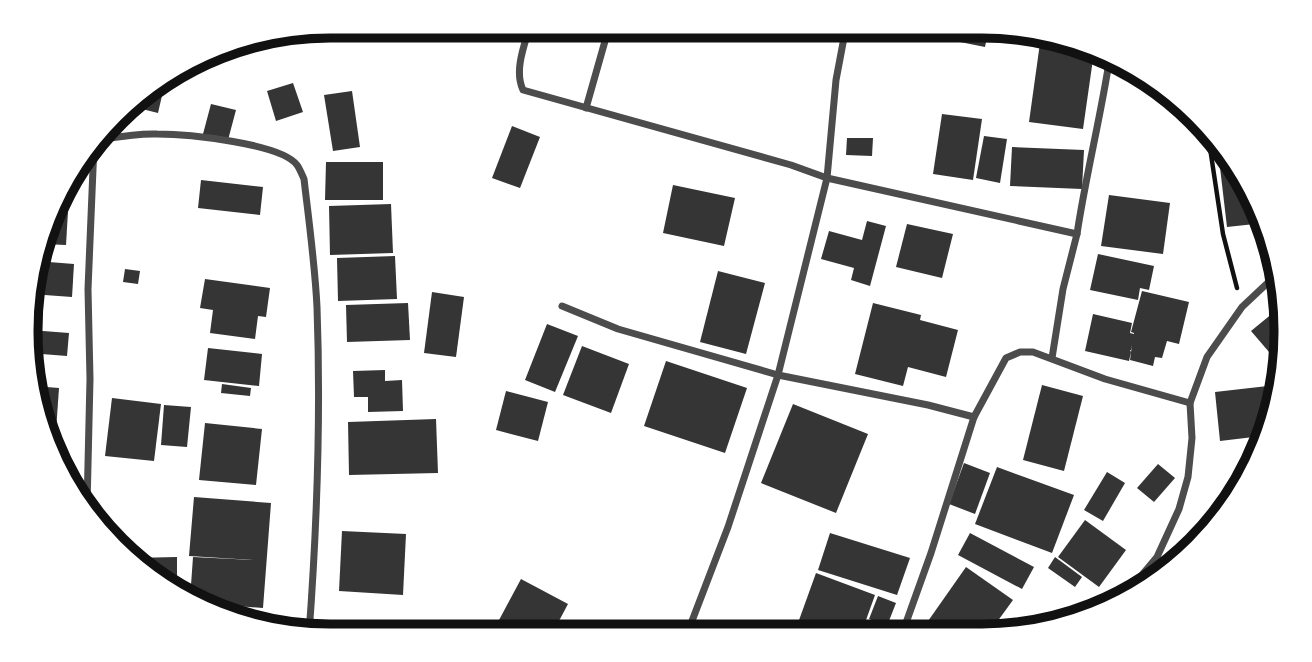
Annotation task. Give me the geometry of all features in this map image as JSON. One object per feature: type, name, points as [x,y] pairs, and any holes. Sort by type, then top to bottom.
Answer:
[{"type":"street","points":[[526,38],[519,76],[523,90],[827,177],[1077,234]]},
{"type":"street","points":[[586,108],[606,38]]},
{"type":"street","points":[[691,624],[728,527],[778,375],[827,177],[836,80],[844,38]]},
{"type":"street","points":[[1052,358],[1063,289],[1077,234],[1108,68]]},
{"type":"street","points":[[111,138],[156,134],[195,136],[252,145],[277,152],[297,163],[304,179],[317,306],[319,407],[310,623]]},
{"type":"street","points":[[87,493],[90,379],[88,289],[93,161]]},
{"type":"street","points":[[1142,575],[1157,557],[1178,509],[1188,477],[1192,438],[1191,403],[1207,357],[1242,307],[1269,281]]},
{"type":"street","points":[[562,306],[618,329],[778,375],[974,417]]},
{"type":"street","points":[[906,624],[974,417],[1006,358],[1020,352],[1033,352],[1105,379],[1191,403]]},
{"type":"path","points":[[1210,150],[1223,234],[1242,307]]},
{"type":"building","points":[[940,38],[987,38],[985,47]]},
{"type":"building","points":[[1040,44],[1093,61],[1083,129],[1029,122]]},
{"type":"building","points":[[293,83],[303,112],[276,121],[267,91]]},
{"type":"building","points":[[352,91],[360,147],[333,151],[324,95]]},
{"type":"building","points":[[163,92],[158,113],[141,109]]},
{"type":"building","points":[[211,104],[236,110],[228,140],[203,134]]},
{"type":"building","points":[[942,114],[982,119],[973,180],[933,174]]},
{"type":"building","points":[[512,126],[540,137],[520,188],[492,178]]},
{"type":"building","points":[[984,136],[1007,139],[1000,183],[976,178]]},
{"type":"building","points":[[847,138],[873,138],[872,156],[846,155]]},
{"type":"building","points":[[1012,147],[1084,150],[1082,189],[1010,186]]},
{"type":"building","points":[[326,162],[383,162],[383,200],[325,200]]},
{"type":"building","points":[[1219,162],[1253,224],[1227,227]]},
{"type":"building","points":[[201,180],[263,187],[260,215],[198,208]]},
{"type":"building","points":[[673,185],[735,198],[724,246],[663,233]]},
{"type":"building","points":[[1109,195],[1170,203],[1163,254],[1101,246]]},
{"type":"building","points":[[69,203],[66,245],[52,244]]},
{"type":"building","points":[[391,204],[393,253],[330,255],[329,206]]},
{"type":"building","points":[[867,221],[886,226],[870,286],[851,280],[854,268],[821,259],[829,231],[862,240]]},
{"type":"building","points":[[907,224],[953,234],[942,278],[896,267]]},
{"type":"building","points":[[1098,254],[1154,266],[1149,290],[1140,288],[1138,300],[1090,290]]},
{"type":"building","points":[[395,256],[397,299],[338,301],[337,258]]},
{"type":"building","points":[[47,262],[74,264],[72,297],[41,295]]},
{"type":"building","points":[[125,269],[140,271],[138,284],[123,282]]},
{"type":"building","points":[[718,271],[765,283],[746,354],[700,342]]},
{"type":"building","points":[[205,279],[270,288],[266,317],[258,316],[255,339],[210,333],[213,310],[200,308]]},
{"type":"building","points":[[1142,291],[1189,302],[1179,344],[1167,341],[1162,358],[1155,357],[1153,366],[1130,360],[1132,345],[1129,361],[1085,351],[1093,314],[1132,323],[1130,333],[1134,334],[1131,332]]},
{"type":"building","points":[[432,292],[464,297],[456,357],[424,353]]},
{"type":"building","points":[[408,303],[410,340],[347,342],[346,305]]},
{"type":"building","points":[[873,303],[921,315],[920,320],[958,330],[946,377],[908,367],[903,386],[855,374]]},
{"type":"building","points":[[1273,313],[1272,356],[1251,331]]},
{"type":"building","points":[[547,324],[578,336],[555,392],[525,380]]},
{"type":"building","points":[[38,331],[69,333],[67,356],[39,354]]},
{"type":"building","points":[[582,346],[629,364],[611,413],[563,395]]},
{"type":"building","points":[[208,348],[262,354],[259,386],[204,380]]},
{"type":"building","points":[[666,361],[747,388],[725,453],[644,426]]},
{"type":"building","points":[[385,370],[385,381],[402,380],[403,411],[368,412],[368,397],[354,397],[353,371]]},
{"type":"building","points":[[222,384],[251,388],[250,396],[221,393]]},
{"type":"building","points":[[1042,385],[1083,396],[1064,471],[1023,460]]},
{"type":"building","points":[[1268,386],[1253,437],[1220,441],[1215,392]]},
{"type":"building","points":[[44,387],[59,388],[56,430]]},
{"type":"building","points":[[506,391],[548,402],[538,441],[496,430]]},
{"type":"building","points":[[112,398],[161,404],[154,461],[105,456]]},
{"type":"building","points":[[793,404],[868,434],[836,513],[761,483]]},
{"type":"building","points":[[164,405],[191,407],[187,447],[161,445]]},
{"type":"building","points":[[436,419],[438,473],[349,475],[348,422]]},
{"type":"building","points":[[205,423],[262,429],[256,485],[199,480]]},
{"type":"building","points":[[964,463],[990,473],[975,514],[949,504]]},
{"type":"building","points":[[1158,464],[1175,478],[1154,502],[1137,488]]},
{"type":"building","points":[[997,467],[1074,495],[1052,553],[975,524]]},
{"type":"building","points":[[1107,472],[1125,483],[1103,521],[1084,510]]},
{"type":"building","points":[[194,497],[271,503],[263,608],[236,608],[191,587],[193,557],[253,560],[189,556]]},
{"type":"building","points":[[1085,520],[1126,550],[1099,587],[1058,557]]},
{"type":"building","points":[[342,531],[406,534],[403,595],[339,591]]},
{"type":"building","points":[[830,533],[910,558],[897,595],[818,570]]},
{"type":"building","points":[[970,533],[1034,567],[1022,589],[958,555]]},
{"type":"building","points":[[177,557],[177,579],[168,574],[146,558]]},
{"type":"building","points":[[1055,557],[1082,577],[1075,587],[1048,568]]},
{"type":"building","points":[[966,567],[1013,600],[996,623],[926,624]]},
{"type":"building","points":[[816,573],[875,595],[865,624],[798,624]]},
{"type":"building","points":[[521,579],[568,604],[557,624],[497,624]]},
{"type":"building","points":[[878,596],[896,603],[888,624],[869,619]]}]
